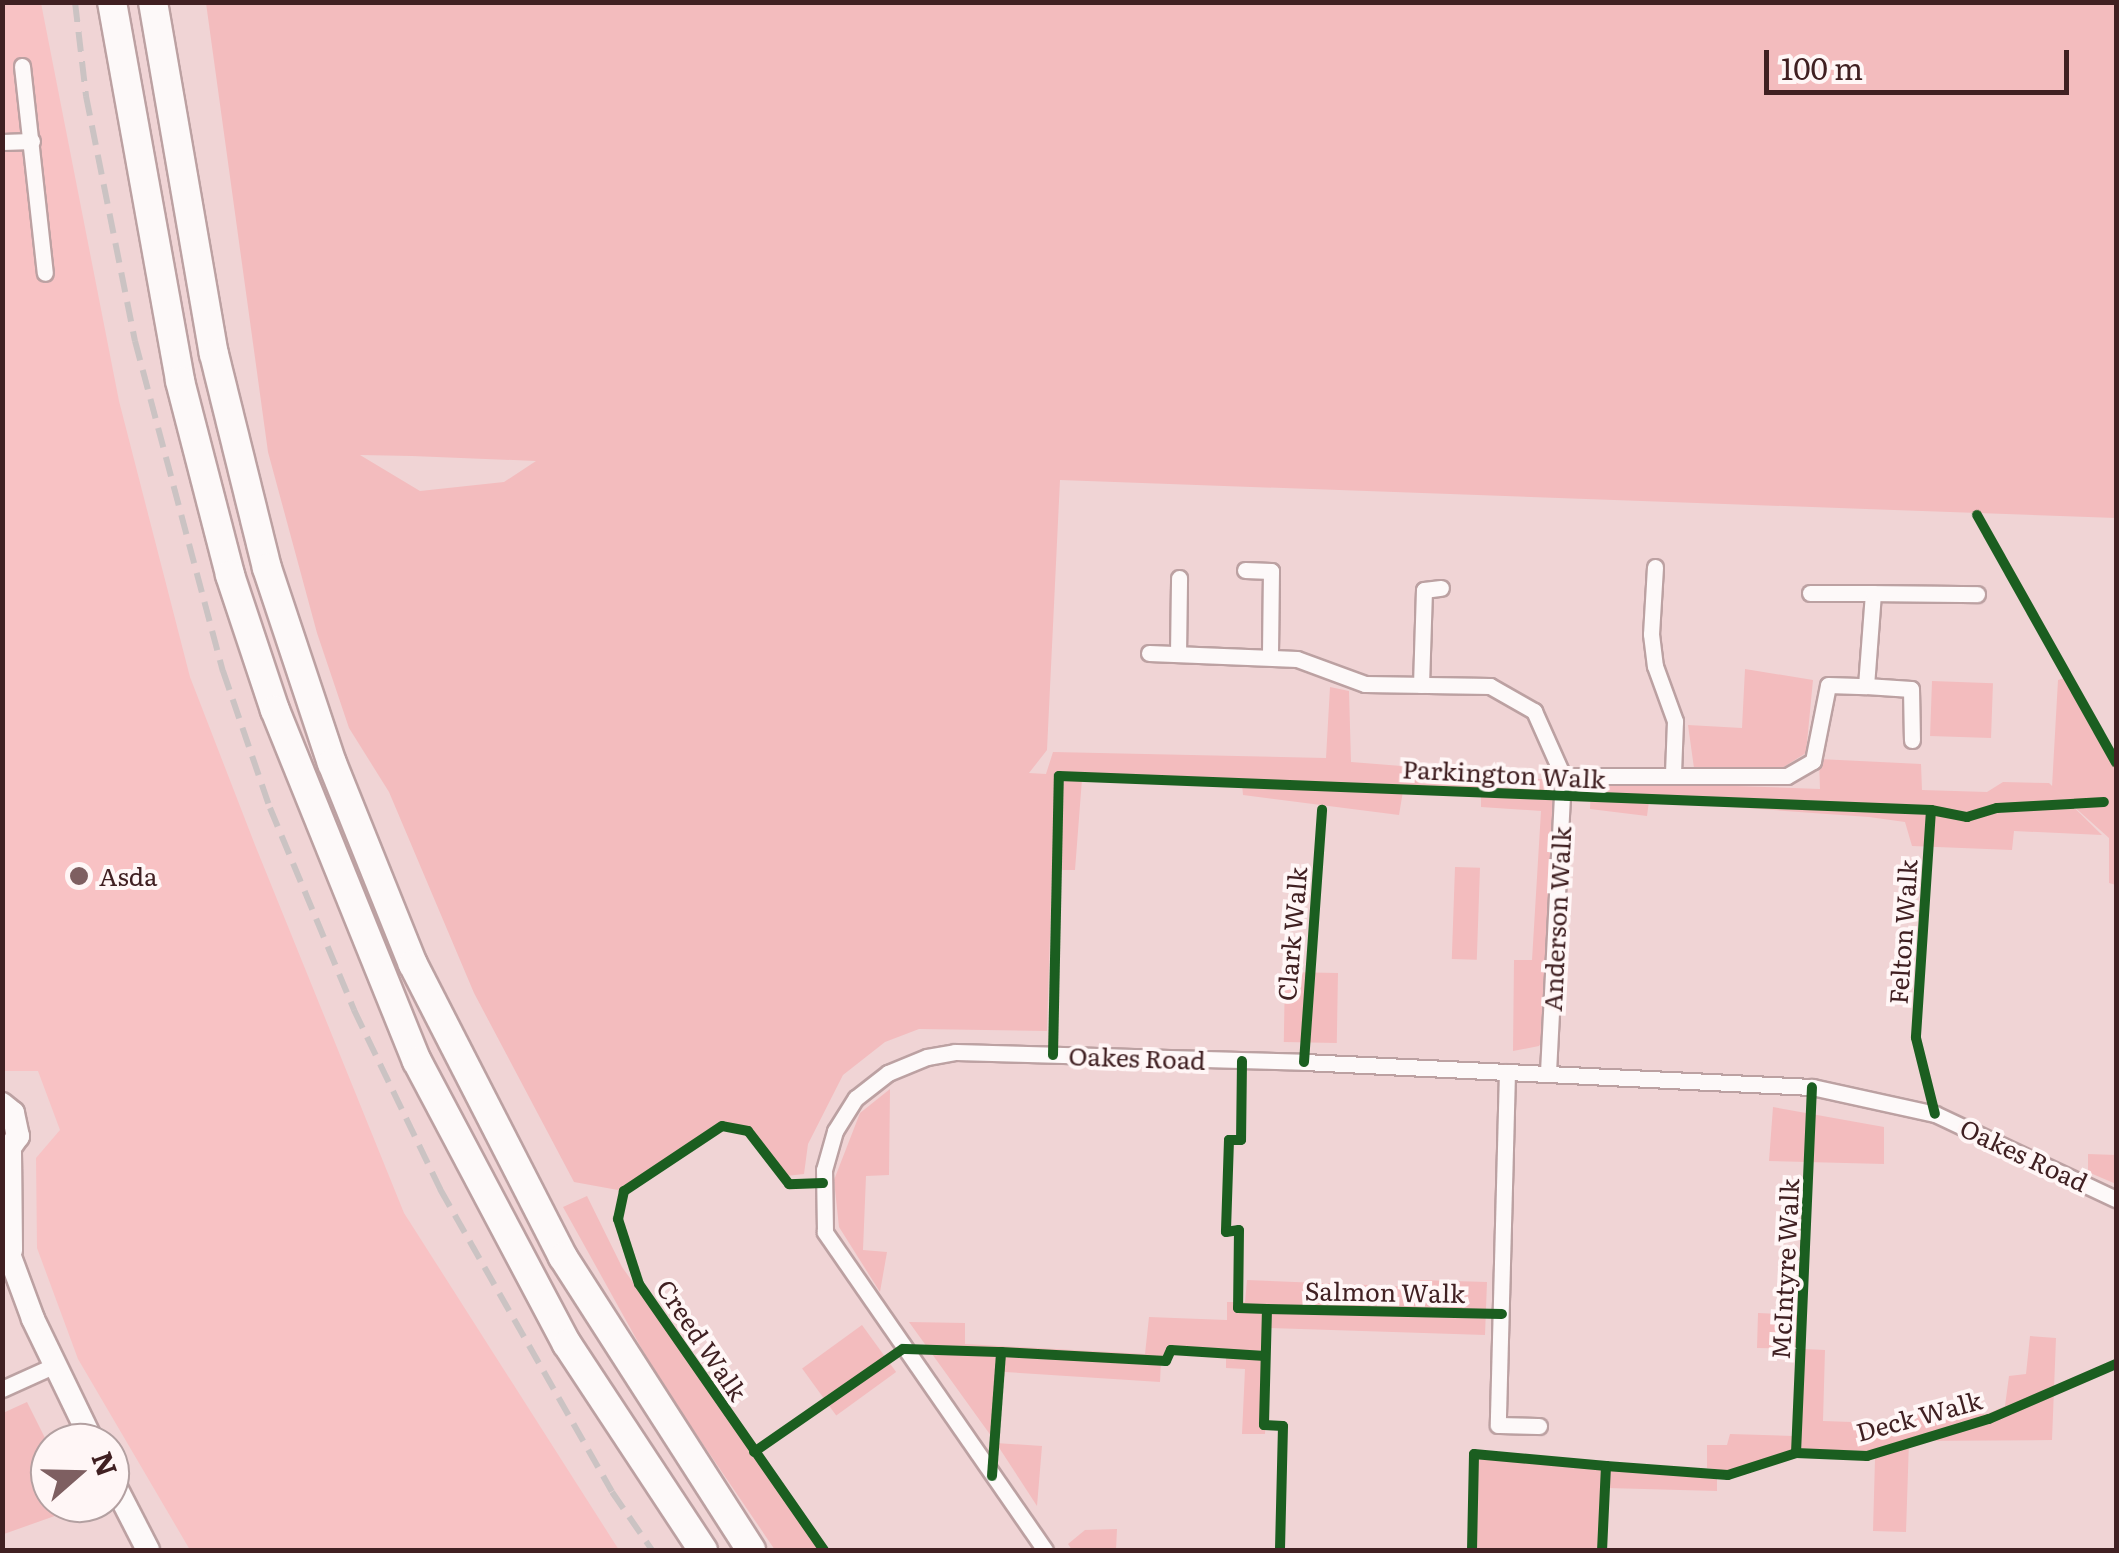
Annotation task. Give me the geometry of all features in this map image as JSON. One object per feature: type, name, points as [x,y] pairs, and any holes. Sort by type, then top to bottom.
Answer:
[{"type":"highway","points":[[112,2],[180,381],[230,575],[275,710],[417,1061],[568,1344],[703,1550]]},
{"type":"highway","points":[[153,2],[214,354],[267,568],[332,763],[414,964],[563,1257],[751,1550]]},
{"type":"street","points":[[22,66],[44,273]]},
{"type":"street","points":[[2,142],[32,141]]},
{"type":"street","points":[[1655,567],[1651,634],[1654,666],[1675,721],[1673,773]]},
{"type":"street","points":[[1245,570],[1271,571],[1270,656]]},
{"type":"street","points":[[1178,654],[1179,578]]},
{"type":"street","points":[[1421,685],[1424,590],[1441,588]]},
{"type":"street","points":[[1810,592],[1977,594]]},
{"type":"street","points":[[1873,592],[1866,686],[1911,689],[1912,740]]},
{"type":"street","name":"Anderson Walk","points":[[1149,654],[1270,656],[1364,684],[1490,686],[1520,699],[1544,726],[1563,776],[1548,1074]]},
{"type":"street","name":"Parkington Walk","points":[[1563,776],[1787,776],[1813,761],[1828,686],[1866,686]]},
{"type":"street","name":"Oakes Road","points":[[1044,1550],[825,1232],[824,1170],[836,1131],[856,1098],[888,1073],[955,1052],[1812,1087],[1935,1114],[2116,1199]]},
{"type":"street","points":[[1507,1072],[1498,1425],[1538,1426]]},
{"type":"street","points":[[2,1104],[17,1124],[6,1156],[7,1243],[54,1366],[83,1423]]},
{"type":"street","points":[[2,1389],[54,1366]]},
{"type":"street","points":[[130,1515],[148,1550]]},
{"type":"shaded area","points":[[2,3],[41,3],[119,401],[190,677],[404,1213],[619,1550],[190,1550],[130,1448],[130,1423],[116,1423],[78,1359],[37,1248],[36,1158],[60,1130],[38,1071],[3,1071]]},
{"type":"shaded area","points":[[206,3],[2116,3],[2116,518],[1060,480],[1047,750],[1029,773],[1046,774],[1053,752],[1326,758],[1330,687],[1349,691],[1351,762],[1465,771],[1474,785],[1517,789],[1520,778],[1558,780],[1547,1032],[1539,1046],[1513,1051],[1514,960],[1532,960],[1541,811],[1481,807],[1481,794],[1403,791],[1399,815],[1243,795],[1242,784],[1082,779],[1075,870],[1052,870],[1047,1031],[919,1029],[885,1042],[843,1075],[808,1144],[804,1174],[786,1176],[750,1131],[721,1121],[618,1190],[574,1182],[474,993],[389,792],[349,728],[317,633],[268,452]],"holes":[[[360,455],[536,461],[504,482],[420,491]]]},
{"type":"shaded area","points":[[1745,669],[1813,680],[1806,753],[1782,768],[1694,768],[1688,725],[1742,728]]},
{"type":"shaded area","points":[[2071,676],[2116,763],[2116,885],[2109,883],[2109,838],[2052,787],[2058,680]]},
{"type":"shaded area","points":[[1932,681],[1993,683],[1991,738],[1930,736]]},
{"type":"shaded area","points":[[1819,759],[1921,764],[1922,790],[1987,792],[2003,782],[2049,783],[2102,835],[2014,831],[2012,850],[1912,846],[1905,822],[1869,817],[1649,801],[1647,816],[1590,809],[1591,781],[1820,789]]},
{"type":"shaded area","points":[[1455,867],[1480,868],[1477,960],[1452,959]]},
{"type":"shaded area","points":[[1285,972],[1338,973],[1337,1043],[1284,1042]]},
{"type":"shaded area","points":[[890,1089],[889,1175],[866,1176],[863,1250],[887,1252],[880,1292],[839,1227],[834,1180],[860,1113]]},
{"type":"shaded area","points":[[1773,1107],[1884,1127],[1884,1164],[1769,1161]]},
{"type":"shaded area","points":[[2088,1154],[2116,1155],[2116,1184],[2088,1172]]},
{"type":"shaded area","points":[[587,1196],[622,1267],[824,1550],[775,1550],[658,1378],[563,1207]]},
{"type":"shaded area","points":[[1247,1280],[1418,1287],[1419,1280],[1487,1282],[1485,1335],[1270,1328],[1265,1434],[1242,1434],[1245,1369],[1226,1368],[1226,1353],[1170,1352],[1161,1360],[1160,1382],[1005,1372],[994,1440],[909,1322],[965,1323],[965,1344],[1145,1354],[1149,1317],[1227,1320],[1227,1302],[1245,1302]]},
{"type":"shaded area","points":[[1758,1313],[1803,1315],[1803,1349],[1825,1350],[1823,1421],[1909,1424],[1918,1415],[1987,1414],[2005,1406],[2009,1376],[2026,1374],[2030,1336],[2056,1338],[2052,1440],[1909,1441],[1906,1532],[1873,1531],[1875,1459],[1785,1455],[1729,1471],[1707,1468],[1707,1445],[1727,1445],[1730,1434],[1794,1436],[1799,1349],[1757,1348]]},
{"type":"shaded area","points":[[862,1325],[896,1372],[836,1415],[802,1368]]},
{"type":"shaded area","points":[[27,1402],[38,1423],[30,1423],[30,1523],[35,1523],[4,1534],[3,1550],[3,1413]]},
{"type":"shaded area","points":[[996,1443],[1042,1446],[1037,1506]]},
{"type":"shaded area","points":[[1478,1456],[1606,1467],[1598,1550],[1470,1550]]},
{"type":"shaded area","points":[[1607,1468],[1717,1476],[1717,1491],[1607,1488]]},
{"type":"shaded area","points":[[1117,1529],[1116,1550],[1072,1550],[1068,1544],[1085,1530]]},
{"type":"railway","points":[[75,2],[86,96],[135,341],[223,671],[270,808],[354,1010],[440,1189],[612,1492],[652,1550]]},
{"type":"cycle path","points":[[1977,515],[2116,763]]},
{"type":"cycle path","points":[[1053,1055],[1059,776],[1931,810],[1967,817],[1997,808],[2104,802]]},
{"type":"cycle path","name":"Clark Walk","points":[[1304,1062],[1322,810]]},
{"type":"cycle path","name":"Felton Walk","points":[[1931,810],[1916,1038],[1935,1114]]},
{"type":"cycle path","points":[[1242,1061],[1241,1140],[1229,1140],[1226,1232],[1239,1230],[1238,1308],[1267,1309],[1264,1425],[1283,1426],[1280,1550]]},
{"type":"cycle path","name":"McIntyre Walk","points":[[1796,1453],[1812,1087]]},
{"type":"cycle path","name":"Creed Walk","points":[[823,1183],[789,1184],[748,1131],[722,1126],[624,1191],[618,1219],[639,1284],[824,1550]]},
{"type":"cycle path","name":"Salmon Walk","points":[[1267,1309],[1502,1314]]},
{"type":"cycle path","points":[[754,1452],[903,1349],[1001,1352]]},
{"type":"cycle path","points":[[992,1476],[1001,1352],[1166,1361],[1171,1350],[1265,1356]]},
{"type":"cycle path","name":"Deck Walk","points":[[1606,1466],[1728,1475],[1796,1453],[1867,1456],[1989,1419],[2116,1364]]},
{"type":"cycle path","points":[[1472,1550],[1474,1454],[1606,1466],[1602,1550]]},
{"type":"place","name":"Asda","points":[[79,876]]}]
